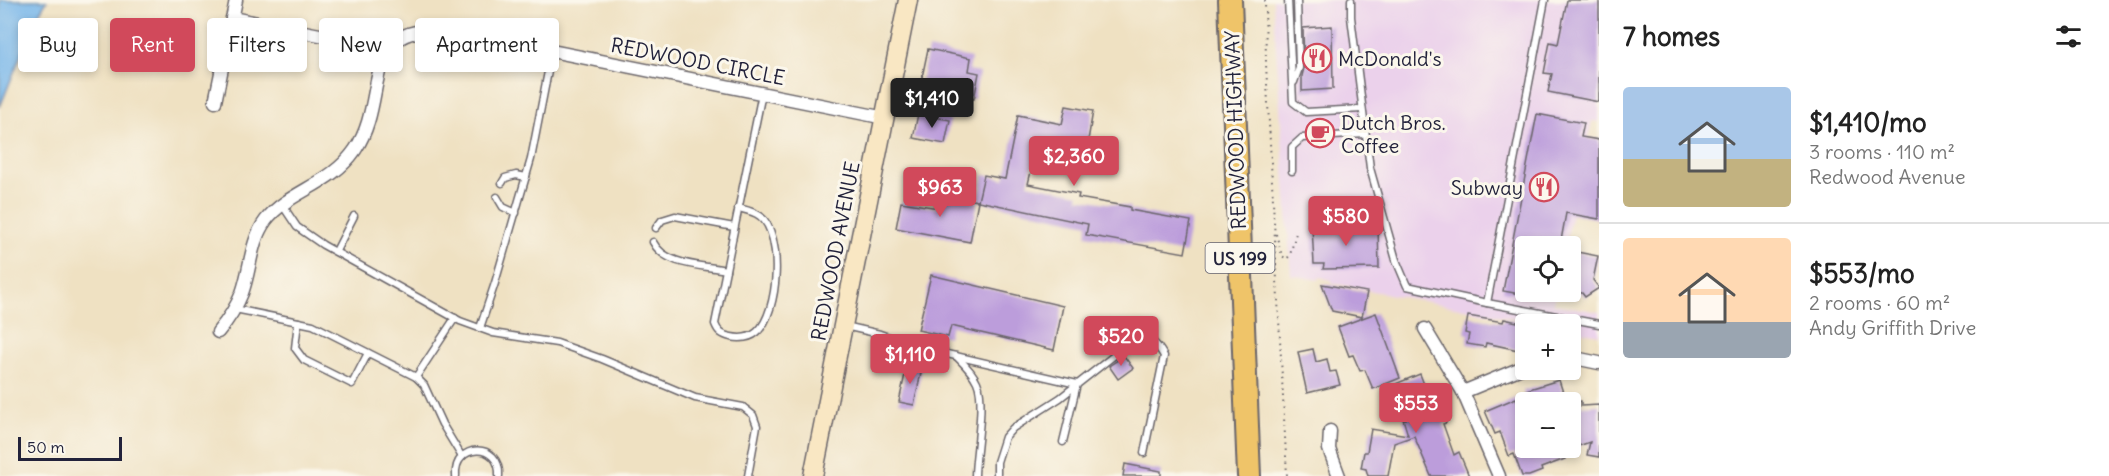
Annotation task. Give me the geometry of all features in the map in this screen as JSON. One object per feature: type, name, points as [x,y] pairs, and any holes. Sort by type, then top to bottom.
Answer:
[{"type":"highway","name":"REDWOOD HIGHWAY","points":[[1230,0],[1249,476]]},
{"type":"main road","name":"REDWOOD AVENUE","points":[[813,476],[908,0]]},
{"type":"street","points":[[232,18],[236,0]]},
{"type":"street","name":"REDWOOD CIRCLE","points":[[559,52],[885,118]]},
{"type":"street","points":[[215,102],[221,72]]},
{"type":"street","points":[[218,332],[234,309],[242,292],[257,235],[266,220],[283,206],[330,176],[346,163],[357,147],[369,114],[379,72]]},
{"type":"street","points":[[1425,329],[1462,392],[1499,476]]},
{"type":"street","points":[[1581,359],[1599,363]]},
{"type":"street","points":[[1462,392],[1515,370]]},
{"type":"street","points":[[1330,431],[1329,449],[1339,476]]},
{"type":"lane","points":[[1288,0],[1293,102],[1306,112],[1362,109]]},
{"type":"lane","points":[[1292,85],[1299,68],[1297,0]]},
{"type":"lane","points":[[1351,0],[1351,17],[1370,168],[1396,260],[1407,286],[1599,324]]},
{"type":"lane","points":[[1487,303],[1545,0]]},
{"type":"lane","points":[[480,328],[526,177],[548,72]]},
{"type":"lane","points":[[738,208],[751,210],[761,216],[769,229],[777,266],[769,314],[763,326],[747,338],[724,336],[718,332],[715,324],[734,227],[762,93]]},
{"type":"lane","points":[[1292,171],[1292,147],[1302,138],[1365,134]]},
{"type":"lane","points":[[502,183],[505,178],[516,175],[526,177]]},
{"type":"lane","points":[[497,197],[503,207],[516,213]]},
{"type":"lane","points":[[283,206],[297,227],[455,318],[494,333],[557,343],[695,398],[743,407],[753,415],[757,426],[748,476]]},
{"type":"lane","points":[[336,251],[354,216]]},
{"type":"lane","points":[[656,228],[662,220],[675,216],[734,227]]},
{"type":"lane","points":[[653,242],[657,250],[670,259],[726,270]]},
{"type":"lane","points":[[234,309],[313,325],[416,377],[424,385],[442,424],[462,457]]},
{"type":"lane","points":[[416,377],[455,318]]},
{"type":"lane","points":[[298,322],[295,348],[304,360],[352,384],[368,353]]},
{"type":"lane","points":[[843,325],[880,334],[921,348],[1077,384]]},
{"type":"lane","points":[[991,476],[1005,437],[1012,428],[1060,398],[1135,339],[1147,338],[1157,344],[1164,357],[1144,453]]},
{"type":"lane","points":[[955,356],[970,369],[978,384],[981,397],[975,476]]},
{"type":"lane","points":[[1063,442],[1077,384]]},
{"type":"lane","points":[[456,476],[458,463],[462,457],[474,450],[488,453],[497,462],[499,476]]},
{"type":"lane","points":[[997,462],[997,476]]},
{"type":"path","points":[[1265,0],[1266,64],[1287,476]]},
{"type":"path","points":[[1274,232],[1282,256],[1287,259],[1296,233]]},
{"type":"shaded area","points":[[1273,0],[1599,0],[1599,122],[1592,121],[1567,236],[1515,236],[1515,302],[1554,302],[1554,304],[1599,312],[1599,335],[1581,332],[1581,314],[1515,314],[1515,319],[1331,283],[1331,280],[1320,277],[1318,280],[1291,275]]},
{"type":"water","points":[[0,0],[47,0],[36,18],[18,18],[18,62],[0,107]]},
{"type":"building","points":[[1567,0],[1599,0],[1599,102],[1548,92],[1552,74],[1544,73],[1550,42],[1558,44]]},
{"type":"building","points":[[1332,26],[1333,89],[1302,91],[1303,28]]},
{"type":"building","points":[[928,49],[971,58],[969,71],[979,73],[974,99],[920,87]]},
{"type":"building","points":[[1066,106],[1093,111],[1084,164],[1047,157],[1046,162],[1034,159],[1028,184],[1079,194],[1078,198],[1130,207],[1130,210],[1191,221],[1185,253],[1086,235],[1088,224],[978,201],[984,175],[1005,179],[1018,115],[1062,124]]},
{"type":"building","points":[[918,114],[950,120],[945,144],[913,138]]},
{"type":"building","points":[[1537,114],[1584,123],[1581,137],[1599,140],[1599,219],[1566,213],[1562,236],[1515,236],[1515,293],[1503,291]]},
{"type":"building","points":[[940,194],[978,201],[970,242],[896,228],[901,202],[938,208]]},
{"type":"building","points":[[1378,226],[1379,268],[1323,269],[1324,264],[1314,264],[1312,227]]},
{"type":"building","points":[[1581,253],[1598,256],[1593,280],[1599,288],[1585,297],[1582,293]]},
{"type":"building","points":[[931,275],[1063,306],[1054,350],[951,326],[948,337],[918,330]]},
{"type":"building","points":[[1322,284],[1367,292],[1362,317],[1332,311]]},
{"type":"building","points":[[1376,313],[1400,378],[1373,389],[1365,370],[1360,371],[1353,355],[1349,356],[1338,327]]},
{"type":"building","points":[[1468,316],[1503,322],[1504,319],[1515,322],[1515,349],[1486,343],[1485,347],[1467,344],[1469,334],[1465,333]]},
{"type":"building","points":[[1313,349],[1316,362],[1327,359],[1330,372],[1336,371],[1340,385],[1307,393],[1298,352]]},
{"type":"building","points":[[1124,356],[1133,368],[1118,379],[1109,366]]},
{"type":"building","points":[[907,365],[922,368],[914,405],[899,402]]},
{"type":"building","points":[[1420,374],[1425,387],[1430,385],[1439,408],[1441,407],[1446,423],[1443,424],[1454,455],[1459,452],[1469,476],[1431,476],[1414,436],[1394,443],[1388,476],[1368,476],[1366,469],[1361,468],[1364,452],[1367,452],[1371,429],[1408,435],[1403,419],[1406,419],[1393,385]]},
{"type":"building","points":[[1559,380],[1563,392],[1523,392]]},
{"type":"building","points":[[1515,398],[1515,457],[1514,454],[1509,456],[1500,432],[1495,434],[1485,411]]},
{"type":"building","points":[[1599,405],[1599,457],[1587,455],[1590,442],[1581,445],[1581,406]]},
{"type":"building","points":[[1515,458],[1565,458],[1541,468],[1542,471],[1522,476]]},
{"type":"building","points":[[1125,464],[1161,471],[1161,476],[1123,476]]},
{"type":"place","name":"McDonald's","points":[[1317,58]]},
{"type":"place","name":"Dutch Bros. Coffee","points":[[1320,133]]},
{"type":"place","name":"Subway","points":[[1544,187]]}]
